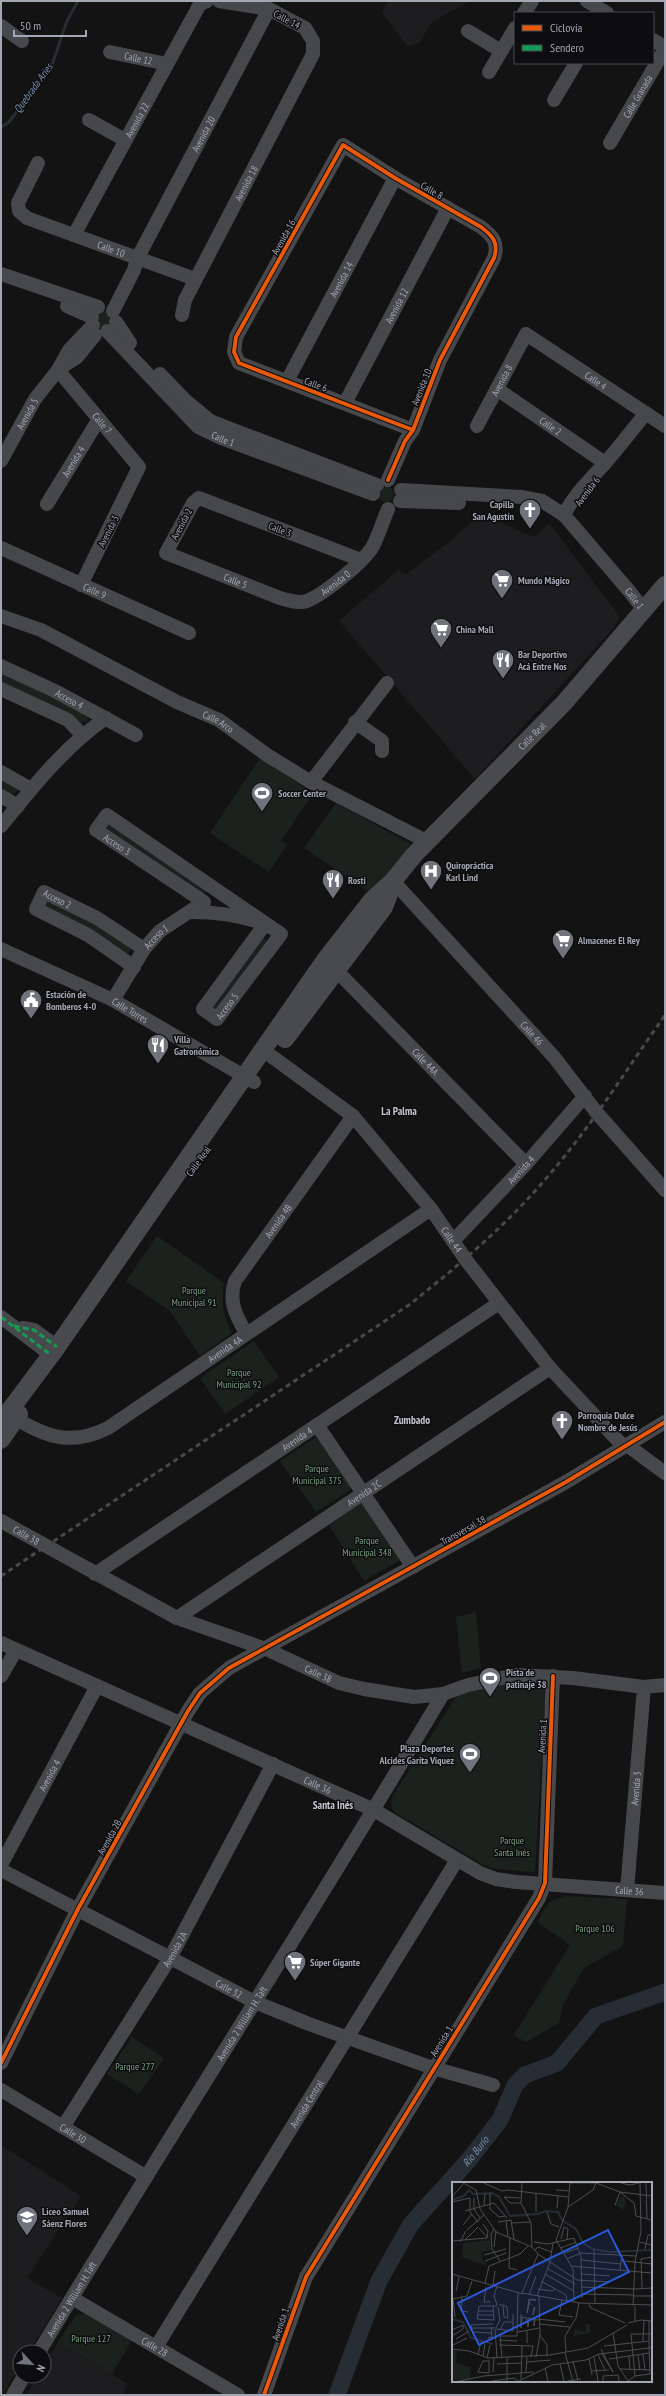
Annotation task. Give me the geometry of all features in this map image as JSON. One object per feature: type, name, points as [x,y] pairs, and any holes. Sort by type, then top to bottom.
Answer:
[{"type":"main road","name":"Calle Real","points":[[8,1418],[330,964],[384,907],[393,881],[428,842],[564,703],[665,585]]},
{"type":"main road","name":"Calle Real","points":[[1,1440],[8,1418],[54,1351],[249,1079]]},
{"type":"street","name":"Calle 14","points":[[219,1],[269,9],[305,28],[313,41],[313,54]]},
{"type":"street","points":[[525,12],[532,1]]},
{"type":"street","points":[[587,1],[604,12]]},
{"type":"street","name":"Avenida 22","points":[[74,235],[167,64],[203,2]]},
{"type":"street","name":"Avenida 20","points":[[103,319],[134,270],[137,259],[269,9]]},
{"type":"street","points":[[1,26],[22,41]]},
{"type":"street","points":[[489,72],[514,30]]},
{"type":"street","points":[[468,31],[501,51]]},
{"type":"street","points":[[654,41],[665,48]]},
{"type":"street","name":"Calle Granada","points":[[610,143],[665,48]]},
{"type":"street","name":"Calle 12","points":[[110,52],[167,64]]},
{"type":"street","name":"Avenida 18","points":[[182,315],[185,300],[195,279],[313,54]]},
{"type":"street","points":[[554,100],[575,64]]},
{"type":"street","points":[[89,120],[125,140]]},
{"type":"street","name":"Calle 8","points":[[343,145],[395,178],[492,235],[497,250],[494,258]]},
{"type":"street","name":"Avenida 16","points":[[236,337],[343,145]]},
{"type":"street","name":"Calle 10","points":[[38,163],[18,203],[19,211],[27,218],[195,279]]},
{"type":"street","name":"Avenida 14","points":[[287,381],[395,178]]},
{"type":"street","name":"Avenida 12","points":[[345,403],[448,208]]},
{"type":"street","name":"Avenida 10","points":[[388,494],[405,441],[413,430],[440,360],[494,258]]},
{"type":"street","points":[[1,274],[103,319]]},
{"type":"street","points":[[1,282],[103,319]]},
{"type":"street","name":"Calle 1","points":[[103,319],[123,335],[182,404]]},
{"type":"street","name":"Calle 1","points":[[103,319],[182,404],[210,421],[285,456],[388,494],[488,500],[521,497],[542,501],[561,518],[605,571],[624,598],[644,610]]},
{"type":"street","name":"Avenida 5","points":[[1,461],[36,399],[58,370],[77,357],[103,319]]},
{"type":"street","name":"Avenida 8","points":[[477,426],[526,334]]},
{"type":"street","name":"Calle 4","points":[[526,334],[665,426]]},
{"type":"street","name":"Calle 6","points":[[236,337],[234,352],[239,363],[413,430]]},
{"type":"street","name":"Calle 7","points":[[58,370],[139,467],[135,477]]},
{"type":"street","name":"Calle 2","points":[[497,389],[605,463]]},
{"type":"street","name":"Avenida 6","points":[[561,518],[573,499],[594,472],[605,463],[646,413]]},
{"type":"street","name":"Avenida 4","points":[[47,504],[100,419]]},
{"type":"street","name":"Avenida 3","points":[[81,585],[135,477]]},
{"type":"street","points":[[361,560],[364,543],[388,494]]},
{"type":"street","name":"Calle 3","points":[[199,498],[361,560]]},
{"type":"street","name":"Avenida 2","points":[[166,553],[193,503],[199,498]]},
{"type":"street","name":"Calle 9","points":[[1,548],[189,633]]},
{"type":"street","name":"Calle 5","points":[[166,553],[280,598],[295,602],[306,602]]},
{"type":"street","name":"Avenida 0","points":[[306,602],[319,594],[361,560]]},
{"type":"street","name":"Calle Arco","points":[[1,616],[41,630],[177,702],[219,720],[267,755],[310,782],[428,842]]},
{"type":"street","name":"Acceso 4","points":[[1,668],[106,718],[136,735]]},
{"type":"street","points":[[310,782],[355,722],[387,683]]},
{"type":"street","name":"Acceso 4","points":[[1,690],[68,720],[82,734]]},
{"type":"street","points":[[1,826],[31,789],[82,734],[106,718]]},
{"type":"street","points":[[355,722],[382,741],[382,751]]},
{"type":"street","points":[[1,772],[31,789]]},
{"type":"street","points":[[1,796],[18,806]]},
{"type":"street","name":"Acceso 3","points":[[204,902],[96,830],[107,816],[215,890]]},
{"type":"street","name":"Calle 46","points":[[393,881],[554,1058],[597,1113],[665,1190]]},
{"type":"street","points":[[215,890],[265,924]]},
{"type":"street","name":"Acceso 1","points":[[113,1000],[144,949],[160,931],[191,912],[204,902],[215,890]]},
{"type":"street","name":"Acceso 2","points":[[134,967],[88,936],[36,909],[44,892],[97,918],[144,949]]},
{"type":"street","points":[[191,912],[219,912],[242,916],[265,924]]},
{"type":"street","name":"Acceso 5","points":[[265,924],[281,934],[217,1018],[203,1009],[265,924]]},
{"type":"street","name":"Calle Torres","points":[[1,949],[113,1000],[249,1079]]},
{"type":"street","name":"Calle 44A","points":[[330,964],[526,1164]]},
{"type":"street","name":"Calle 44","points":[[267,1053],[353,1116],[431,1209],[499,1303],[550,1368],[626,1446],[665,1473]]},
{"type":"street","name":"Avenida 4","points":[[454,1240],[526,1164],[585,1096]]},
{"type":"street","name":"Avenida 4B","points":[[246,1333],[232,1306],[232,1289],[235,1281],[353,1116]]},
{"type":"street","name":"Avenida 4A","points":[[8,1418],[64,1438],[78,1438],[95,1434],[108,1428],[431,1209]]},
{"type":"street","name":"Avenida 4","points":[[95,1574],[499,1303]]},
{"type":"street","points":[[1,1317],[12,1326],[34,1330],[54,1351]]},
{"type":"street","name":"Avenida 2C","points":[[177,1618],[550,1368]]},
{"type":"street","name":"Transversal 38","points":[[266,1649],[566,1482],[665,1422]]},
{"type":"street","points":[[317,1425],[413,1567]]},
{"type":"street","name":"Calle 38","points":[[1,1521],[177,1618],[266,1649],[346,1684],[386,1694],[414,1697],[443,1694],[468,1685],[517,1675],[553,1676],[644,1687],[665,1685]]},
{"type":"street","name":"Calle 36","points":[[1,1643],[374,1810],[480,1874],[496,1879],[665,1893]]},
{"type":"street","name":"Avenida 2B","points":[[1,2064],[78,1909],[193,1702],[212,1681],[229,1668],[266,1649]]},
{"type":"street","points":[[1,1676],[16,1650]]},
{"type":"street","name":"Avenida 1","points":[[264,2395],[306,2277],[433,2068],[539,1898],[545,1884],[553,1676]]},
{"type":"street","name":"Avenida 4","points":[[1,1864],[97,1686]]},
{"type":"street","name":"Avenida 3","points":[[627,1890],[644,1687]]},
{"type":"street","name":"Avenida 2 William H. Taft","points":[[44,2344],[145,2176],[256,2002],[374,1810],[443,1694]]},
{"type":"street","name":"Avenida 2A","points":[[63,2127],[170,1958],[273,1764]]},
{"type":"street","name":"Avenida Central","points":[[156,2347],[457,1860]]},
{"type":"street","name":"Calle 32","points":[[1,1870],[256,2002],[347,2038],[433,2068],[493,2085]]},
{"type":"street","name":"Calle 30","points":[[1,2090],[145,2176]]},
{"type":"street","name":"Calle 28","points":[[72,2298],[238,2395]]},
{"type":"street","points":[[13,2395],[19,2384]]},
{"type":"shaded area","points":[[387,1],[470,1],[432,22],[419,43],[407,46],[382,13]]},
{"type":"shaded area","points":[[478,512],[534,537],[549,523],[620,617],[611,631],[475,779],[339,621],[398,570],[406,574],[449,542],[472,522]]},
{"type":"shaded area","name":"Liceo Samuel Sáenz Flores","points":[[1,2145],[81,2196],[27,2278],[62,2298],[34,2344],[12,2344],[12,2379],[2,2395]]},
{"type":"shaded area","points":[[58,2342],[128,2384],[122,2395],[26,2395],[33,2384],[52,2384],[52,2352]]},
{"type":"green space","points":[[104,311],[111,316],[112,319],[107,326],[104,327],[97,322],[96,319],[101,312]]},
{"type":"green space","points":[[386,486],[392,488],[394,494],[392,500],[386,502],[380,500],[378,494],[380,488]]},
{"type":"green space","points":[[3,672],[89,714],[87,721],[80,723],[1,684],[1,675]]},
{"type":"green space","name":"Soccer Center","points":[[260,758],[313,793],[281,841],[287,845],[269,872],[210,833]]},
{"type":"green space","points":[[1,775],[19,790],[11,795],[1,791]]},
{"type":"green space","points":[[336,803],[411,844],[372,894],[304,848]]},
{"type":"green space","points":[[108,821],[209,890],[200,896],[102,830]]},
{"type":"green space","points":[[46,896],[133,947],[126,956],[42,906]]},
{"type":"green space","points":[[261,936],[270,943],[217,1014],[207,1007]]},
{"type":"green space","name":"Parque Municipal 91","points":[[157,1236],[224,1283],[224,1309],[232,1333],[200,1356],[170,1311],[126,1281]]},
{"type":"green space","name":"Parque Municipal 92","points":[[254,1341],[279,1377],[225,1414],[200,1378]]},
{"type":"green space","name":"Parque Municipal 375","points":[[318,1436],[353,1488],[316,1512],[280,1461]]},
{"type":"green space","name":"Parque Municipal 348","points":[[363,1501],[402,1559],[364,1581],[329,1525]]},
{"type":"green space","points":[[476,1612],[481,1668],[462,1673],[456,1617]]},
{"type":"green space","name":"Parque Santa Inés","points":[[506,1681],[544,1681],[546,1685],[535,1872],[496,1869],[484,1865],[394,1812],[391,1807],[392,1797],[457,1695]]},
{"type":"green space","name":"Parque 106","points":[[564,1896],[627,1899],[623,1946],[584,1968],[563,2004],[559,2023],[526,2042],[514,2035],[570,1945],[537,1922],[549,1902]]},
{"type":"green space","name":"Parque 277","points":[[132,2037],[164,2058],[139,2094],[107,2074]]},
{"type":"green space","name":"Parque 127","points":[[85,2313],[132,2340],[112,2374],[58,2342],[76,2316]]},
{"type":"waterway","name":"Quebrada Aries","points":[[1,127],[9,122],[52,65],[67,21],[78,1]]},
{"type":"waterway","name":"Río Burío","points":[[337,2395],[379,2281],[411,2224],[468,2161],[500,2120],[515,2085],[525,2075],[557,2063],[596,2016],[665,1992]]},
{"type":"railway","points":[[1,1576],[409,1305],[446,1275],[500,1227],[549,1175],[595,1117],[665,1015]]},
{"type":"marked path","points":[[1,1317],[51,1355]]},
{"type":"marked path","points":[[14,1326],[34,1330],[57,1347]]},
{"type":"cycle path","points":[[388,480],[405,441],[413,430],[440,360],[494,258],[496,248],[492,237],[481,227],[395,178],[343,145],[236,337],[234,352],[239,363],[413,430]]},
{"type":"cycle path","points":[[1,2063],[78,1909],[188,1711],[200,1693],[229,1668],[566,1482],[665,1422]]},
{"type":"cycle path","points":[[264,2395],[306,2277],[539,1898],[545,1883],[553,1676]]},
{"type":"place","name":"Capilla San Agustín","points":[[530,530]]},
{"type":"place","name":"Mundo Mágico","points":[[502,600]]},
{"type":"place","name":"China Mall","points":[[441,648]]},
{"type":"place","name":"Bar Deportivo Acá Entre Nos","points":[[503,680]]},
{"type":"place","name":"Soccer Center","points":[[262,812]]},
{"type":"place","name":"Quiropráctica Karl Lind","points":[[431,890]]},
{"type":"place","name":"Rosti","points":[[333,900]]},
{"type":"place","name":"Almacenes El Rey","points":[[563,960]]},
{"type":"place","name":"Estación de Bomberos 4-0","points":[[31,1020]]},
{"type":"place","name":"Villa Gatronómica","points":[[158,1064]]},
{"type":"place","name":"Parroquia Dulce Nombre de Jesús","points":[[562,1440]]},
{"type":"place","name":"Pista de patinaje 38","points":[[490,1698]]},
{"type":"place","name":"Plaza Deportes Alcides Garita Víquez","points":[[470,1774]]},
{"type":"place","name":"Súper Gigante","points":[[295,1982]]},
{"type":"place","name":"Liceo Samuel Sáenz Flores","points":[[27,2236]]},
{"type":"district","name":"La Palma","points":[[399,1111]]},
{"type":"district","name":"Zumbado","points":[[412,1420]]},
{"type":"district","name":"Santa Inés","points":[[333,1805]]}]
